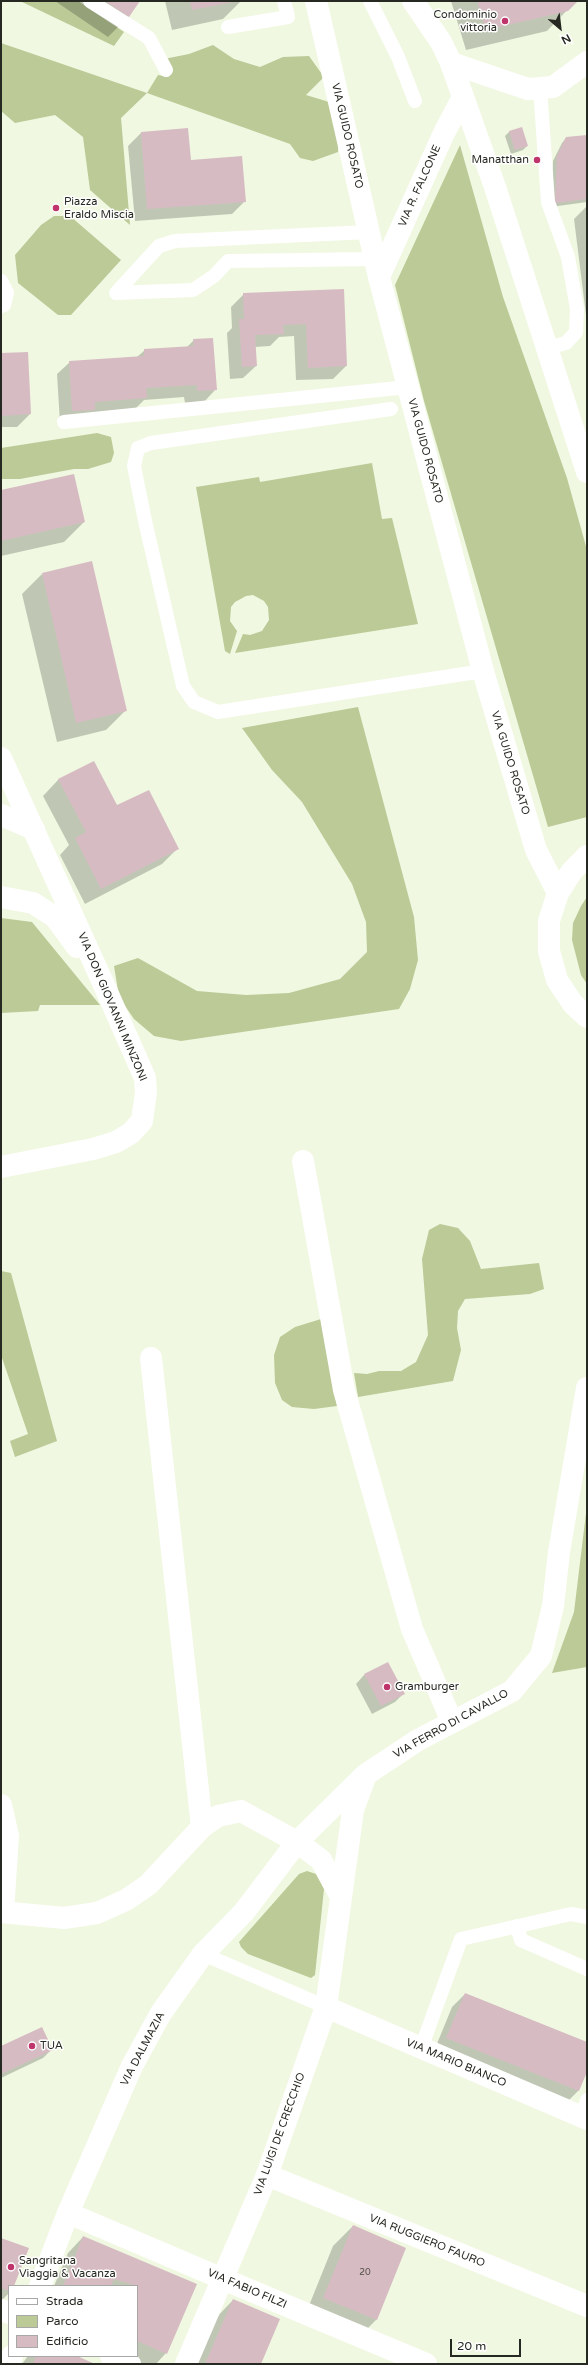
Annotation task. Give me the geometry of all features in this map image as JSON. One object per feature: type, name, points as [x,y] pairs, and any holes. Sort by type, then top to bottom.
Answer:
[{"type":"street","name":"VIA GUIDO ROSATO","points":[[316,1],[377,268],[483,671],[536,850],[558,893]]},
{"type":"street","points":[[413,1],[441,42],[451,63],[547,348],[580,429],[587,472]]},
{"type":"street","points":[[451,63],[528,88],[540,88],[553,87],[587,62]]},
{"type":"street","name":"VIA R. FALCONE","points":[[377,268],[463,97]]},
{"type":"street","name":"VIA DON GIOVANNI MINZONI","points":[[1,758],[145,1078],[146,1092],[142,1121],[131,1133],[116,1142],[93,1149],[1,1167]]},
{"type":"street","points":[[1,815],[34,829]]},
{"type":"street","points":[[587,856],[572,871],[558,893],[549,922],[549,951],[557,980],[573,1004],[587,1017]]},
{"type":"street","points":[[1,897],[33,903],[55,917],[104,985]]},
{"type":"street","points":[[303,1161],[344,1390],[412,1629],[452,1722]]},
{"type":"street","points":[[151,1358],[202,1827]]},
{"type":"street","name":"VIA FERRO DI CAVALLO","points":[[297,1842],[365,1775],[418,1740],[512,1691],[541,1656],[553,1606],[562,1530],[587,1388]]},
{"type":"street","name":"VIA LUIGI DE CRECCHIO","points":[[186,2364],[268,2175],[326,2007],[340,1895],[353,1810],[365,1775]]},
{"type":"street","points":[[1,1805],[8,1836],[2,1912],[64,1918],[97,1913],[126,1900],[148,1885],[202,1827],[218,1816],[241,1811],[297,1842],[321,1860],[340,1895]]},
{"type":"street","name":"VIA DALMAZIA","points":[[40,2285],[68,2213],[132,2066],[161,2013],[204,1954],[244,1912],[297,1842]]},
{"type":"street","name":"VIA MARIO BIANCO","points":[[326,2007],[421,2048],[585,2112]]},
{"type":"street","name":"VIA RUGGIERO FAURO","points":[[268,2175],[587,2306]]},
{"type":"street","name":"VIA FABIO FILZI","points":[[68,2213],[426,2364]]},
{"type":"street","points":[[113,2357],[130,2364]]},
{"type":"lane","points":[[90,1],[149,38],[166,70]]},
{"type":"lane","points":[[228,28],[288,17],[284,1]]},
{"type":"lane","points":[[370,1],[398,57],[415,101]]},
{"type":"lane","points":[[540,88],[548,202],[568,257],[577,309],[576,332],[566,343],[547,348]]},
{"type":"lane","points":[[369,232],[175,242],[159,246],[116,293],[193,290],[214,276],[228,261],[377,268]]},
{"type":"lane","points":[[1,281],[7,292],[4,305],[1,306]]},
{"type":"lane","points":[[64,422],[408,387]]},
{"type":"lane","points":[[391,409],[151,443],[138,448],[134,466],[145,521],[184,686],[194,702],[218,712],[483,671]]},
{"type":"lane","points":[[421,2048],[461,1940],[571,1914],[587,1917]]},
{"type":"lane","points":[[518,1926],[522,1940],[587,1969]]},
{"type":"lane","points":[[204,1954],[326,2007]]},
{"type":"green space","points":[[20,1],[78,1],[124,32],[114,46]]},
{"type":"green space","points":[[1,43],[147,93],[121,118],[130,225],[90,190],[83,137],[55,115],[15,123],[1,111]]},
{"type":"green space","points":[[213,45],[234,59],[260,67],[283,57],[309,56],[324,77],[306,95],[329,102],[339,126],[338,152],[313,161],[300,158],[290,144],[147,93],[158,75],[163,76],[164,59],[189,54]]},
{"type":"green space","points":[[460,145],[503,297],[567,478],[587,550],[587,817],[548,827],[424,401],[395,285]]},
{"type":"green space","points":[[54,216],[70,216],[121,260],[71,315],[58,315],[18,283],[15,255],[41,225]]},
{"type":"green space","points":[[97,433],[111,437],[114,453],[111,462],[88,469],[74,469],[20,479],[1,479],[1,448]]},
{"type":"green space","points":[[372,463],[382,519],[392,518],[418,624],[235,653],[243,634],[250,635],[262,631],[269,620],[268,607],[264,601],[253,595],[246,596],[235,602],[231,607],[230,621],[237,631],[230,654],[225,651],[196,487],[259,477],[260,482]]},
{"type":"green space","points":[[358,707],[414,917],[418,960],[410,989],[399,1009],[181,1041],[154,1036],[134,1019],[119,997],[114,966],[138,958],[197,991],[246,995],[289,993],[340,979],[367,952],[366,922],[352,884],[302,802],[272,770],[242,728]]},
{"type":"green space","points":[[587,897],[587,984],[581,975],[572,940],[573,923]]},
{"type":"green space","points":[[1,918],[32,922],[100,1005],[40,1005],[38,1011],[1,1013]]},
{"type":"green space","points":[[440,1224],[458,1228],[470,1241],[481,1269],[539,1263],[544,1289],[530,1294],[465,1299],[458,1311],[457,1328],[461,1350],[453,1381],[358,1397],[354,1373],[367,1374],[379,1371],[401,1371],[416,1362],[428,1335],[422,1259],[429,1230]]},
{"type":"green space","points":[[1,1271],[11,1273],[57,1441],[15,1457],[10,1441],[28,1434],[1,1355]]},
{"type":"green space","points":[[321,1319],[337,1406],[314,1409],[292,1407],[282,1400],[275,1383],[274,1355],[280,1337],[295,1327]]},
{"type":"green space","points":[[587,1505],[587,1667],[552,1673],[574,1612]]},
{"type":"green space","points":[[307,1871],[316,1874],[324,1889],[315,1975],[311,1978],[248,1954],[241,1947],[239,1942],[299,1874]]},
{"type":"building","points":[[105,1],[140,1],[129,17]]},
{"type":"building","points":[[190,1],[233,1],[233,2],[192,10]]},
{"type":"building","name":"Condominio vittoria","points":[[477,1],[578,1],[568,11],[486,30]]},
{"type":"building","points":[[522,127],[528,146],[515,150],[509,131]]},
{"type":"building","points":[[188,128],[191,160],[242,156],[246,202],[147,209],[141,132]]},
{"type":"building","points":[[587,135],[587,199],[555,203],[557,156],[566,137]]},
{"type":"building","points":[[344,289],[347,366],[308,368],[306,324],[283,325],[284,334],[255,335],[257,366],[242,367],[239,319],[244,319],[243,293]]},
{"type":"building","points":[[213,338],[217,390],[197,391],[197,385],[146,388],[147,398],[95,402],[95,410],[72,411],[69,361],[144,356],[144,349],[194,346],[193,339]]},
{"type":"building","points":[[28,352],[31,414],[1,416],[1,353]]},
{"type":"building","points":[[74,474],[85,522],[1,541],[1,490]]},
{"type":"building","points":[[92,561],[127,711],[76,723],[42,573]]},
{"type":"building","points":[[94,761],[117,805],[149,790],[179,849],[101,889],[75,838],[86,832],[58,779]]},
{"type":"building","points":[[388,1662],[405,1694],[381,1706],[364,1674]]},
{"type":"building","points":[[465,1993],[587,2042],[587,2072],[579,2091],[446,2038]]},
{"type":"building","points":[[42,2027],[53,2050],[1,2074],[1,2046]]},
{"type":"building","points":[[353,2225],[406,2248],[377,2320],[323,2298]]},
{"type":"building","points":[[83,2236],[197,2284],[167,2354],[138,2341],[138,2285],[114,2279],[111,2285],[63,2285]]},
{"type":"building","name":"Sangritana Viaggia & Vacanza","points":[[1,2238],[29,2248],[14,2285],[8,2285],[8,2291],[1,2288]]},
{"type":"building","points":[[233,2299],[280,2319],[261,2364],[205,2364]]},
{"type":"building","points":[[36,2357],[79,2357],[95,2364],[33,2364]]},
{"type":"place","name":"Condominio vittoria","points":[[505,21]]},
{"type":"place","name":"Manatthan","points":[[537,160]]},
{"type":"place","name":"Piazza Eraldo Miscia","points":[[56,208]]},
{"type":"place","name":"Gramburger","points":[[387,1687]]},
{"type":"place","name":"TUA","points":[[32,2046]]},
{"type":"place","name":"Sangritana Viaggia & Vacanza","points":[[11,2267]]}]
